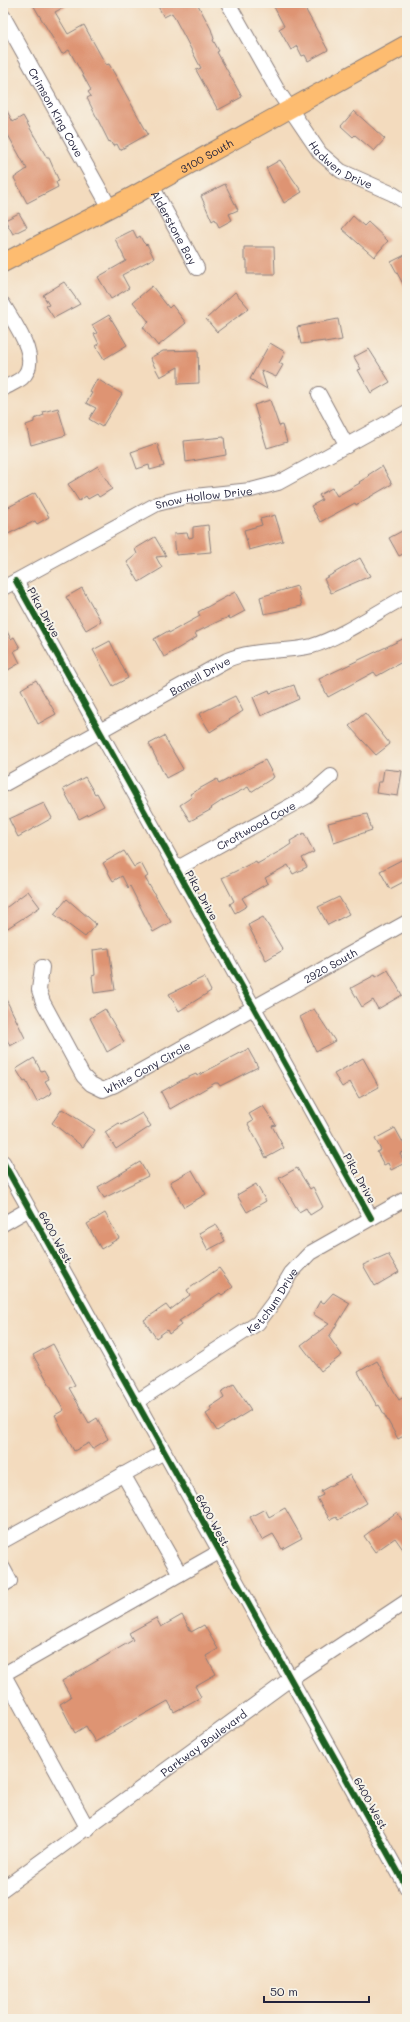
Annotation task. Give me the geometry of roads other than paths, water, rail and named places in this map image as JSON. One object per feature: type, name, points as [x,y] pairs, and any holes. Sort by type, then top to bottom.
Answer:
[{"type":"main road","name":"3100 South","points":[[3,263],[152,186],[407,44]]},
{"type":"street","name":"Hadwen Drive","points":[[228,3],[278,91],[320,152],[333,166],[349,176],[393,194],[407,203]]},
{"type":"street","name":"Crimson King Cove","points":[[3,16],[110,208]]},
{"type":"street","name":"Alderstone Bay","points":[[152,186],[197,268]]},
{"type":"street","points":[[3,304],[26,345],[29,354],[29,363],[22,378],[3,389]]},
{"type":"street","points":[[319,394],[347,446]]},
{"type":"street","name":"Snow Hollow Drive","points":[[3,588],[158,504],[178,498],[241,491],[269,486],[297,474],[407,412]]},
{"type":"street","name":"Pika Drive","points":[[16,581],[371,1218]]},
{"type":"street","name":"Bamell Drive","points":[[3,785],[227,660],[258,651],[304,647],[320,643],[407,596]]},
{"type":"street","name":"Croftwood Cove","points":[[176,869],[308,796],[331,776]]},
{"type":"street","name":"2920 South","points":[[253,1007],[407,922]]},
{"type":"street","name":"White Cony Circle","points":[[42,967],[40,990],[45,1008],[83,1076],[90,1084],[103,1090],[115,1085],[253,1007]]},
{"type":"street","name":"6400 West","points":[[3,1162],[407,1888]]},
{"type":"street","name":"Ketchum Drive","points":[[136,1402],[250,1329],[264,1317],[291,1273],[303,1259],[318,1248],[407,1198]]},
{"type":"street","points":[[3,1224],[29,1209]]},
{"type":"street","points":[[3,1541],[164,1452]]},
{"type":"street","points":[[123,1474],[180,1574]]},
{"type":"street","points":[[88,1829],[3,1673],[220,1552]]},
{"type":"street","points":[[3,1568],[10,1581],[3,1585]]},
{"type":"street","name":"Parkway Boulevard","points":[[3,1889],[88,1829],[290,1679],[407,1601]]}]
